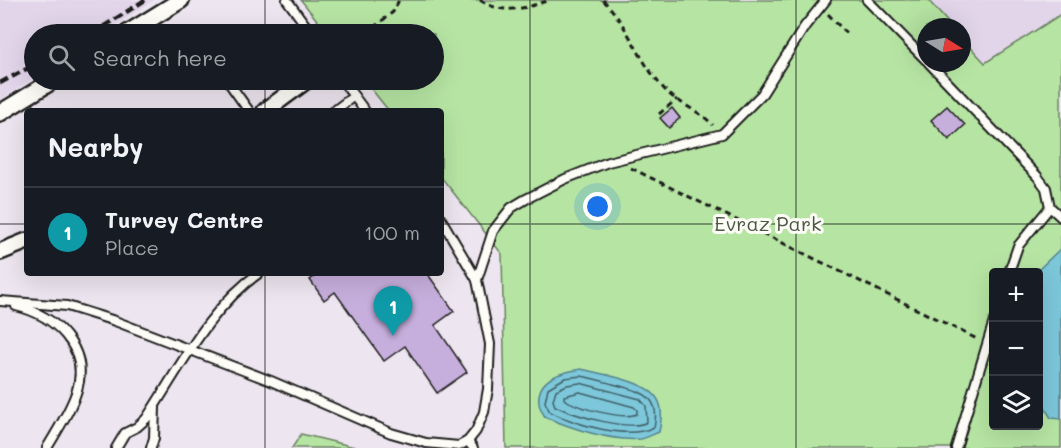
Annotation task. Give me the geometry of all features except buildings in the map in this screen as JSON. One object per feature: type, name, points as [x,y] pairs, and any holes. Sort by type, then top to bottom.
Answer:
[{"type":"street","points":[[142,24],[181,0]]},
{"type":"street","points":[[0,113],[38,90]]},
{"type":"street","points":[[269,108],[293,90]]},
{"type":"street","points":[[0,252],[24,242]]},
{"type":"lane","points":[[287,0],[305,24]]},
{"type":"lane","points":[[867,0],[917,51]]},
{"type":"lane","points":[[477,280],[494,231],[511,208],[526,199],[608,162],[722,134],[762,94],[806,26],[824,3]]},
{"type":"lane","points":[[938,72],[1037,176],[1046,188],[1050,207],[1061,217]]},
{"type":"lane","points":[[234,90],[247,108]]},
{"type":"lane","points":[[350,90],[363,108]]},
{"type":"lane","points":[[338,108],[354,96]]},
{"type":"lane","points":[[1011,268],[1018,246],[1050,207]]},
{"type":"lane","points":[[0,301],[67,306],[114,321],[271,381],[391,433],[426,443],[459,446],[468,441],[476,431],[484,412],[488,389],[490,344],[477,280],[444,224]]},
{"type":"lane","points":[[116,448],[125,433],[146,419],[190,350],[228,298],[255,276]]},
{"type":"lane","points":[[0,301],[23,307],[53,321],[71,341],[80,364],[78,388],[47,448]]},
{"type":"lane","points":[[956,448],[993,322]]},
{"type":"lane","points":[[151,448],[154,438],[155,405]]},
{"type":"lane","points":[[468,441],[473,448]]},
{"type":"path","points":[[378,24],[393,12],[399,0]]},
{"type":"path","points":[[480,0],[494,8],[510,10],[530,7],[549,0]]},
{"type":"path","points":[[603,0],[624,25],[639,54],[668,92],[706,118],[722,134]]},
{"type":"path","points":[[824,3],[846,33]]},
{"type":"path","points":[[659,114],[677,99]]},
{"type":"path","points":[[626,166],[978,340],[987,342]]},
{"type":"shaded area","points":[[0,0],[154,0],[117,24],[24,24],[24,84],[0,100]]},
{"type":"shaded area","points":[[928,0],[1061,0],[1061,14],[985,63],[971,48],[971,18],[944,18]]},
{"type":"green space","name":"Evraz Park","points":[[301,0],[928,0],[944,18],[917,18],[917,72],[971,72],[971,48],[985,63],[1061,14],[1061,448],[506,448],[502,254],[444,181],[444,108],[387,108],[372,90],[444,90],[444,24],[320,24]]},
{"type":"green space","points":[[301,434],[359,448],[292,448]]},
{"type":"water","points":[[1061,248],[1061,419],[1051,418],[1043,405],[1043,268],[1040,268]]},
{"type":"water","points":[[581,369],[624,379],[653,393],[661,407],[659,432],[641,439],[617,438],[579,430],[545,417],[539,405],[539,394],[546,382],[559,374]]},
{"type":"railway","points":[[108,24],[145,0]]},
{"type":"railway","points":[[0,83],[24,70]]},
{"type":"place","name":"Turvey Centre","points":[[393,336]]}]
